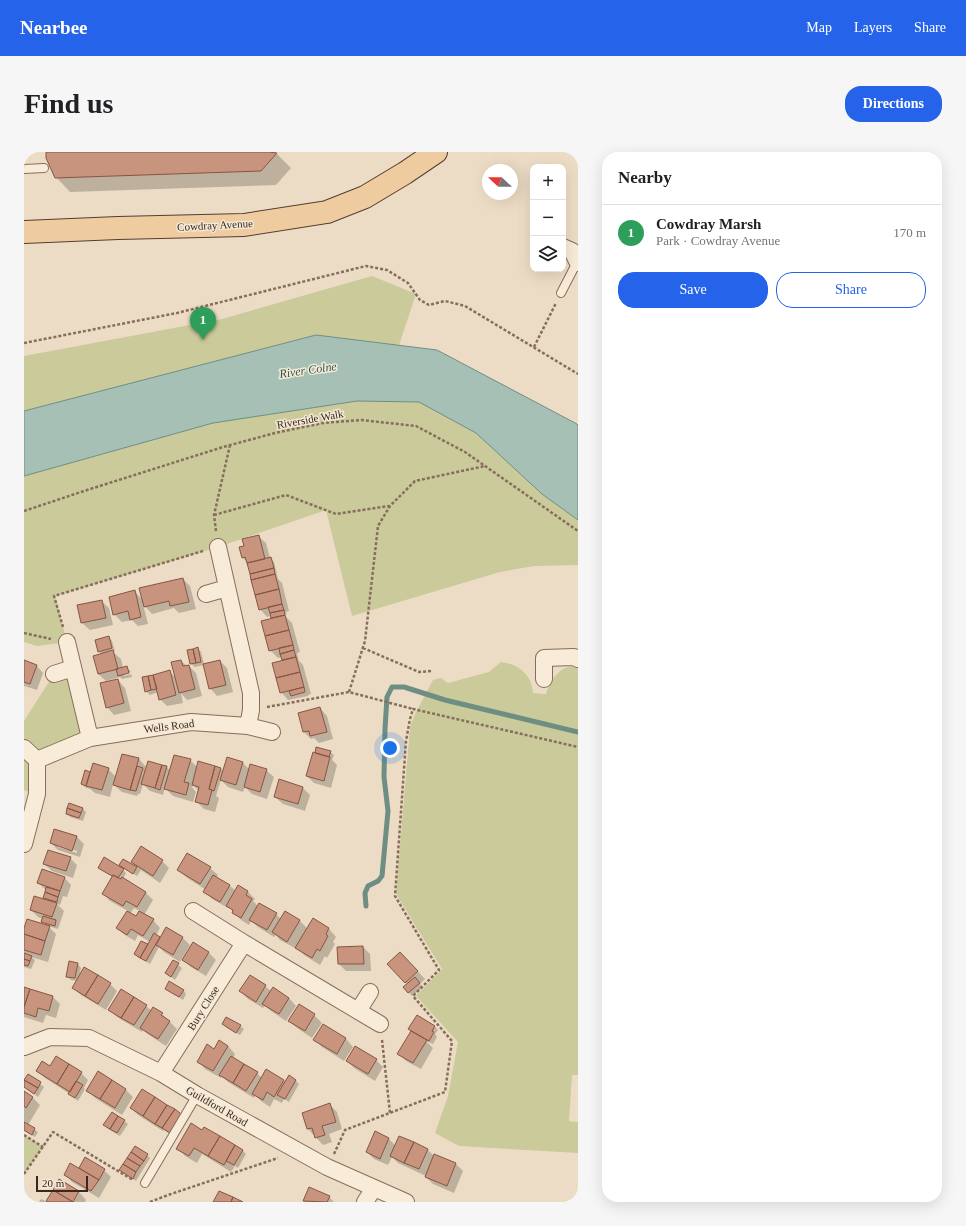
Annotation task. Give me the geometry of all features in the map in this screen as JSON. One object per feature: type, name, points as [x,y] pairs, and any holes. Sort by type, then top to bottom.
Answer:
[{"type":"main road","name":"Cowdray Avenue","points":[[24,232],[118,228],[244,226],[327,212],[365,197],[436,152]]},
{"type":"street","points":[[566,248],[572,251],[578,262]]},
{"type":"street","points":[[218,547],[251,693],[251,710],[248,726]]},
{"type":"street","points":[[206,594],[227,588]]},
{"type":"street","points":[[67,642],[90,738]]},
{"type":"street","points":[[544,679],[544,658],[574,657],[578,659]]},
{"type":"street","points":[[54,674],[73,668]]},
{"type":"street","name":"Wells Road","points":[[37,760],[90,738],[191,722],[248,726],[272,732]]},
{"type":"street","points":[[24,748],[37,760],[37,794],[24,844]]},
{"type":"street","points":[[193,911],[380,1024]]},
{"type":"street","name":"Bury Close","points":[[161,1073],[244,943]]},
{"type":"street","points":[[358,1011],[370,992]]},
{"type":"street","name":"Guildford Road","points":[[24,1047],[50,1037],[89,1038],[161,1073],[197,1095],[327,1167],[406,1202]]},
{"type":"street","points":[[365,1202],[374,1188]]},
{"type":"lane","points":[[24,169],[44,168]]},
{"type":"lane","points":[[561,293],[578,262]]},
{"type":"lane","points":[[140,1183],[197,1095]]},
{"type":"path","points":[[24,343],[177,313],[366,266],[387,270],[408,283],[420,300],[430,305],[445,301],[465,306],[578,374]]},
{"type":"path","points":[[534,347],[561,293]]},
{"type":"path","name":"Riverside Walk","points":[[24,511],[84,491],[275,433],[322,423],[361,420],[416,426],[465,452],[578,531]]},
{"type":"path","points":[[24,633],[67,642],[54,596],[218,547],[214,515],[230,446]]},
{"type":"path","points":[[349,692],[365,641],[378,526],[390,506],[415,481],[485,466]]},
{"type":"path","points":[[214,515],[286,495],[336,514],[390,506]]},
{"type":"path","points":[[363,648],[419,672],[432,671]]},
{"type":"path","points":[[251,710],[349,692],[413,709],[578,747]]},
{"type":"path","points":[[327,1167],[345,1130],[446,1092],[452,1040],[413,996],[439,970],[395,896],[406,741],[413,709]]},
{"type":"path","points":[[380,1024],[390,1113]]},
{"type":"path","points":[[24,1174],[53,1132],[140,1183]]},
{"type":"path","points":[[24,1135],[42,1147]]},
{"type":"path","points":[[150,1202],[279,1158]]},
{"type":"green space","points":[[372,276],[416,294],[399,345],[316,335],[24,411],[24,356],[222,319]]},
{"type":"green space","points":[[357,401],[419,402],[476,433],[542,494],[578,520],[578,565],[534,566],[500,572],[352,616],[326,510],[218,547],[55,596],[67,642],[37,646],[24,642],[24,476],[213,423]]},
{"type":"green space","points":[[501,662],[508,663],[519,668],[530,681],[533,693],[546,694],[554,678],[562,670],[578,667],[578,1075],[572,1075],[569,1121],[578,1122],[578,1153],[459,1146],[435,1133],[448,1096],[458,1042],[416,996],[442,969],[396,894],[410,727],[415,714],[433,680],[441,678],[448,683],[489,672]]},
{"type":"green space","points":[[73,668],[90,738],[37,760],[37,794],[24,790],[24,721],[54,674]]},
{"type":"green space","points":[[24,1135],[43,1147],[24,1174]]},
{"type":"water","name":"River Colne","points":[[316,335],[437,350],[577,424],[578,520],[542,494],[476,433],[419,402],[357,401],[213,423],[24,476],[24,411]]},
{"type":"building","points":[[46,152],[277,153],[261,171],[55,178],[46,158]]},
{"type":"building","points":[[259,535],[265,559],[247,563],[245,557],[242,558],[239,547],[244,546],[242,539]]},
{"type":"building","points":[[271,557],[274,568],[250,574],[247,563]]},
{"type":"building","points":[[274,568],[275,574],[251,580],[250,574]]},
{"type":"building","points":[[275,574],[279,589],[255,595],[251,580]]},
{"type":"building","points":[[183,578],[189,602],[170,606],[169,601],[144,607],[139,588]]},
{"type":"building","points":[[279,589],[282,604],[259,610],[255,595]]},
{"type":"building","points":[[135,590],[141,617],[130,620],[128,611],[113,615],[109,597]]},
{"type":"building","points":[[102,600],[106,618],[81,623],[77,605]]},
{"type":"building","points":[[282,604],[284,610],[270,613],[268,607]]},
{"type":"building","points":[[284,610],[285,615],[271,618],[270,613]]},
{"type":"building","points":[[285,615],[289,630],[265,636],[261,621]]},
{"type":"building","points":[[289,630],[293,645],[269,651],[265,636]]},
{"type":"building","points":[[109,636],[112,648],[98,652],[95,640]]},
{"type":"building","points":[[293,645],[294,650],[280,654],[279,648]]},
{"type":"building","points":[[198,647],[201,662],[196,663],[193,649]]},
{"type":"building","points":[[193,649],[196,663],[190,664],[187,650]]},
{"type":"building","points":[[113,650],[118,669],[98,674],[93,656]]},
{"type":"building","points":[[294,650],[296,657],[282,660],[280,654]]},
{"type":"building","points":[[296,657],[300,672],[276,678],[272,663]]},
{"type":"building","points":[[24,660],[37,665],[30,684],[24,682]]},
{"type":"building","points":[[181,660],[183,666],[189,665],[195,689],[179,693],[171,662]]},
{"type":"building","points":[[220,660],[226,685],[209,689],[203,664]]},
{"type":"building","points":[[127,666],[129,673],[118,676],[116,669]]},
{"type":"building","points":[[170,670],[176,695],[159,700],[153,675]]},
{"type":"building","points":[[300,672],[304,687],[280,693],[276,678]]},
{"type":"building","points":[[153,675],[157,689],[151,690],[148,676]]},
{"type":"building","points":[[148,676],[151,690],[145,692],[142,677]]},
{"type":"building","points":[[118,679],[124,703],[106,708],[100,683]]},
{"type":"building","points":[[304,687],[305,692],[291,696],[289,691]]},
{"type":"building","points":[[320,707],[327,732],[310,736],[309,731],[303,732],[298,713]]},
{"type":"building","points":[[316,747],[331,751],[329,757],[315,753]]},
{"type":"building","points":[[313,752],[330,757],[324,781],[306,776]]},
{"type":"building","points":[[122,754],[139,758],[130,790],[113,785]]},
{"type":"building","points":[[174,755],[191,759],[184,782],[189,783],[186,795],[164,789]]},
{"type":"building","points":[[227,757],[243,762],[236,785],[220,780]]},
{"type":"building","points":[[148,761],[162,765],[155,788],[141,784]]},
{"type":"building","points":[[198,761],[215,766],[209,789],[212,790],[208,805],[195,802],[199,787],[192,785]]},
{"type":"building","points":[[93,763],[109,768],[102,790],[86,786]]},
{"type":"building","points":[[250,764],[267,769],[260,792],[244,787]]},
{"type":"building","points":[[162,765],[167,766],[160,790],[155,788]]},
{"type":"building","points":[[137,766],[143,768],[136,791],[130,790]]},
{"type":"building","points":[[215,766],[221,768],[214,791],[209,789]]},
{"type":"building","points":[[85,770],[90,772],[86,786],[81,784]]},
{"type":"building","points":[[279,779],[303,787],[298,804],[274,797]]},
{"type":"building","points":[[69,803],[83,808],[81,813],[67,808]]},
{"type":"building","points":[[67,808],[81,813],[79,818],[66,814]]},
{"type":"building","points":[[54,829],[77,836],[72,851],[50,843]]},
{"type":"building","points":[[141,846],[163,860],[153,876],[131,862]]},
{"type":"building","points":[[48,850],[71,857],[66,871],[43,864]]},
{"type":"building","points":[[187,853],[211,867],[200,884],[177,870]]},
{"type":"building","points":[[104,857],[124,869],[118,878],[98,868]]},
{"type":"building","points":[[123,859],[137,867],[133,874],[119,865]]},
{"type":"building","points":[[42,869],[65,877],[60,891],[37,883]]},
{"type":"building","points":[[113,875],[121,879],[122,877],[146,892],[137,907],[126,901],[123,906],[102,894]]},
{"type":"building","points":[[213,875],[230,885],[220,902],[203,892]]},
{"type":"building","points":[[238,885],[248,891],[246,895],[252,899],[241,918],[232,913],[233,910],[226,906]]},
{"type":"building","points":[[46,887],[60,891],[58,897],[45,892]]},
{"type":"building","points":[[45,892],[58,897],[57,902],[43,898]]},
{"type":"building","points":[[34,896],[57,903],[52,917],[30,910]]},
{"type":"building","points":[[259,903],[277,913],[267,930],[249,920]]},
{"type":"building","points":[[127,911],[136,916],[139,911],[154,919],[143,936],[131,929],[127,935],[116,928]]},
{"type":"building","points":[[285,911],[300,920],[287,942],[272,932]]},
{"type":"building","points":[[43,916],[56,920],[55,926],[41,922]]},
{"type":"building","points":[[313,918],[329,928],[326,934],[328,936],[320,951],[317,949],[312,958],[295,948]]},
{"type":"building","points":[[27,919],[50,926],[45,941],[24,934]]},
{"type":"building","points":[[166,927],[183,937],[173,955],[156,945]]},
{"type":"building","points":[[154,933],[160,937],[146,961],[140,958]]},
{"type":"building","points":[[24,934],[45,941],[41,955],[24,950]]},
{"type":"building","points":[[141,941],[148,944],[140,958],[134,954]]},
{"type":"building","points":[[193,942],[209,952],[198,970],[182,960]]},
{"type":"building","points":[[363,946],[364,964],[338,964],[337,947]]},
{"type":"building","points":[[400,952],[418,971],[405,983],[387,964]]},
{"type":"building","points":[[24,953],[32,956],[30,961],[24,959]]},
{"type":"building","points":[[24,959],[30,961],[28,966],[24,965]]},
{"type":"building","points":[[173,960],[179,963],[171,977],[165,973]]},
{"type":"building","points":[[69,961],[78,963],[75,978],[66,977]]},
{"type":"building","points":[[84,967],[98,975],[85,996],[72,988]]},
{"type":"building","points":[[98,975],[111,983],[98,1004],[85,996]]},
{"type":"building","points":[[250,975],[266,985],[256,1002],[239,991]]},
{"type":"building","points":[[415,977],[420,983],[408,993],[403,987]]},
{"type":"building","points":[[169,981],[184,990],[179,997],[165,989]]},
{"type":"building","points":[[24,987],[30,989],[24,1007]]},
{"type":"building","points":[[273,987],[289,998],[279,1014],[262,1004]]},
{"type":"building","points":[[30,989],[53,996],[49,1011],[38,1008],[36,1017],[24,1013],[24,1007]]},
{"type":"building","points":[[121,989],[134,997],[121,1018],[108,1010]]},
{"type":"building","points":[[134,997],[147,1005],[134,1025],[121,1018]]},
{"type":"building","points":[[299,1004],[315,1014],[305,1031],[288,1021]]},
{"type":"building","points":[[153,1007],[163,1013],[161,1015],[170,1021],[158,1039],[140,1028]]},
{"type":"building","points":[[417,1015],[435,1026],[432,1031],[434,1032],[429,1041],[408,1029]]},
{"type":"building","points":[[226,1017],[241,1025],[236,1033],[222,1024]]},
{"type":"building","points":[[323,1024],[346,1038],[337,1054],[313,1040]]},
{"type":"building","points":[[411,1031],[427,1040],[413,1063],[397,1054]]},
{"type":"building","points":[[219,1040],[228,1046],[213,1071],[197,1062],[207,1044],[214,1049]]},
{"type":"building","points":[[355,1046],[377,1059],[368,1074],[346,1061]]},
{"type":"building","points":[[56,1056],[69,1064],[57,1084],[36,1071],[42,1061],[50,1066]]},
{"type":"building","points":[[231,1056],[244,1064],[233,1083],[219,1075]]},
{"type":"building","points":[[69,1064],[82,1072],[70,1092],[57,1084]]},
{"type":"building","points":[[244,1064],[258,1072],[246,1091],[233,1083]]},
{"type":"building","points":[[266,1069],[284,1080],[274,1097],[267,1092],[263,1100],[252,1094]]},
{"type":"building","points":[[98,1071],[112,1080],[100,1099],[86,1091]]},
{"type":"building","points":[[28,1074],[41,1082],[38,1088],[24,1080]]},
{"type":"building","points":[[289,1075],[296,1080],[285,1099],[277,1095]]},
{"type":"building","points":[[24,1080],[38,1088],[34,1094],[24,1087]]},
{"type":"building","points":[[112,1080],[126,1089],[115,1108],[100,1099]]},
{"type":"building","points":[[76,1081],[83,1085],[75,1098],[68,1094]]},
{"type":"building","points":[[142,1089],[155,1097],[143,1116],[130,1108]]},
{"type":"building","points":[[24,1091],[33,1097],[26,1108],[24,1106]]},
{"type":"building","points":[[155,1097],[167,1105],[155,1124],[143,1116]]},
{"type":"building","points":[[330,1103],[336,1122],[322,1126],[325,1135],[315,1138],[312,1128],[307,1129],[302,1113]]},
{"type":"building","points":[[167,1105],[175,1109],[162,1128],[155,1124]]},
{"type":"building","points":[[175,1109],[181,1114],[170,1133],[162,1128]]},
{"type":"building","points":[[112,1112],[118,1116],[110,1129],[103,1125]]},
{"type":"building","points":[[118,1116],[125,1120],[117,1133],[110,1129]]},
{"type":"building","points":[[24,1122],[35,1128],[32,1135],[24,1130]]},
{"type":"building","points":[[191,1123],[202,1130],[204,1127],[220,1136],[208,1156],[194,1148],[189,1156],[176,1149]]},
{"type":"building","points":[[375,1131],[389,1138],[380,1159],[366,1152]]},
{"type":"building","points":[[220,1136],[235,1145],[224,1165],[208,1156]]},
{"type":"building","points":[[399,1136],[414,1142],[404,1163],[390,1156]]},
{"type":"building","points":[[414,1142],[428,1149],[419,1169],[404,1163]]},
{"type":"building","points":[[235,1145],[243,1150],[234,1165],[226,1161]]},
{"type":"building","points":[[135,1146],[148,1154],[144,1161],[131,1152]]},
{"type":"building","points":[[131,1152],[144,1161],[140,1166],[127,1158]]},
{"type":"building","points":[[434,1154],[456,1163],[447,1186],[425,1177]]},
{"type":"building","points":[[85,1157],[105,1169],[99,1180],[79,1168]]},
{"type":"building","points":[[127,1158],[140,1166],[136,1172],[123,1164]]},
{"type":"building","points":[[70,1163],[99,1180],[91,1191],[64,1175]]},
{"type":"building","points":[[123,1164],[136,1172],[133,1179],[119,1170]]},
{"type":"building","points":[[59,1179],[79,1191],[73,1202],[53,1190]]},
{"type":"building","points":[[309,1187],[330,1196],[327,1202],[303,1201]]},
{"type":"building","points":[[53,1190],[73,1202],[46,1201]]},
{"type":"building","points":[[219,1191],[233,1197],[231,1202],[213,1202]]},
{"type":"building","points":[[233,1197],[243,1202],[231,1202]]},
{"type":"waterway","points":[[366,906],[365,893],[368,886],[378,881],[382,876],[388,811],[384,777],[385,729],[387,697],[392,687],[404,687],[445,700],[578,732]]},
{"type":"place","name":"Cowdray Marsh","points":[[203,340]]}]
